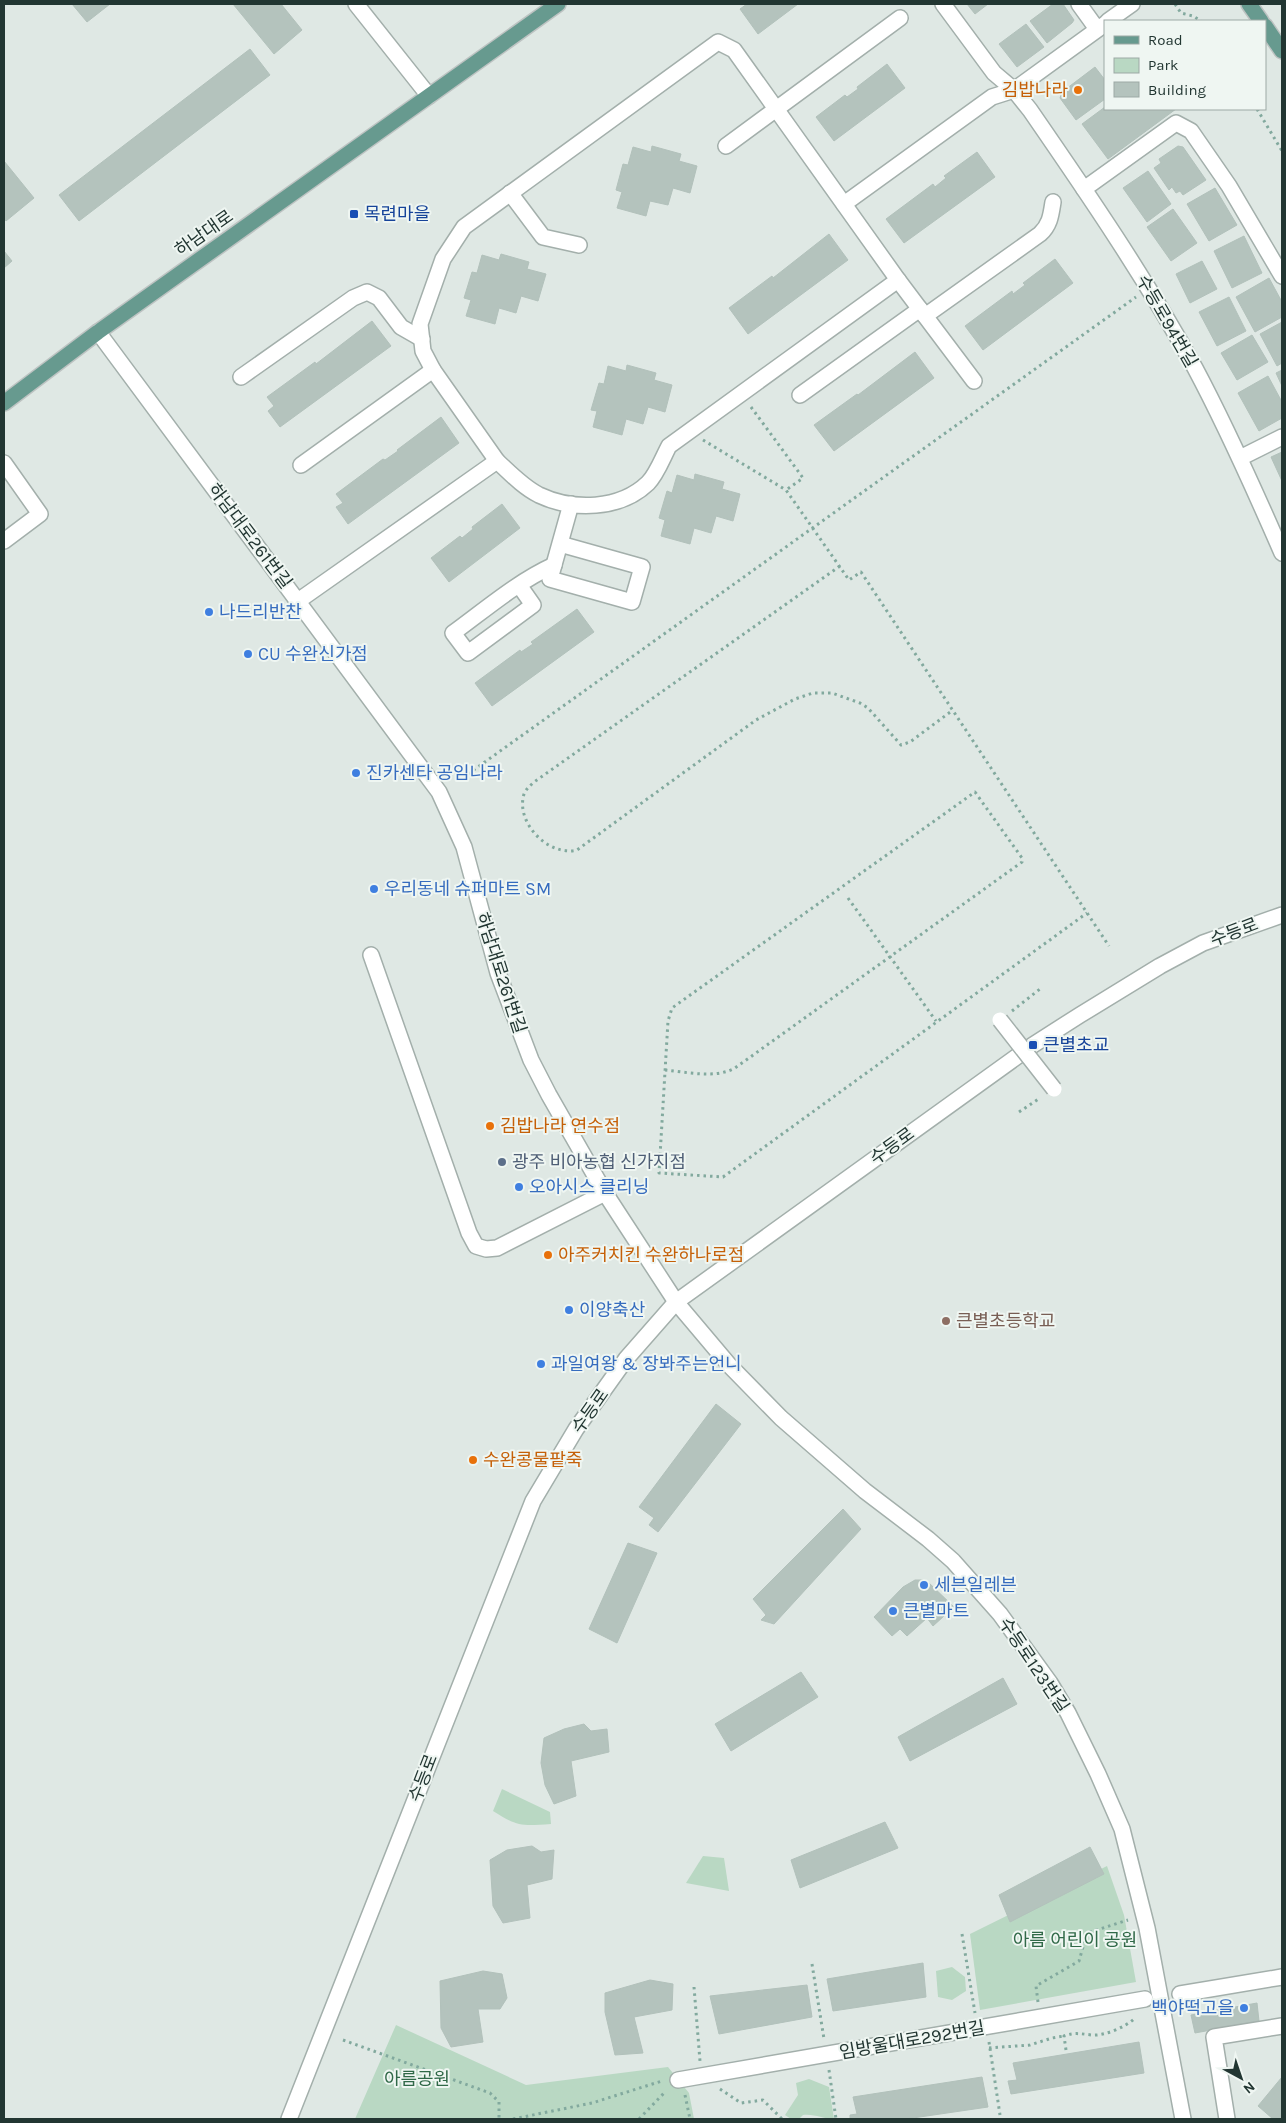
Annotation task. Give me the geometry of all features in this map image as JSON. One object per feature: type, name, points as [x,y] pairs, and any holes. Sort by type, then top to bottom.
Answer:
[{"type":"main road","name":"하남대로","points":[[4,404],[98,332],[558,4]]},
{"type":"main road","points":[[1249,4],[1260,20]]},
{"type":"main road","points":[[1266,27],[1282,51]]},
{"type":"street","points":[[356,4],[429,96]]},
{"type":"street","name":"수등로94번길","points":[[943,4],[994,73],[1014,90],[1030,110],[1149,289],[1195,369],[1240,458],[1282,553]]},
{"type":"street","points":[[844,204],[992,97],[1014,90],[1103,25],[1079,4]]},
{"type":"street","points":[[1110,20],[1132,4]]},
{"type":"street","points":[[726,146],[900,18]]},
{"type":"street","points":[[898,280],[670,446],[650,481],[636,493],[621,500],[599,505],[571,504],[539,495],[516,479],[497,461],[433,370],[423,351],[420,324],[443,259],[464,227],[718,42],[734,50],[898,280],[974,381]]},
{"type":"street","points":[[1084,189],[1176,123],[1191,131],[1228,186],[1282,276]]},
{"type":"street","points":[[510,193],[543,237],[579,245]]},
{"type":"street","points":[[800,395],[1040,234],[1046,229],[1050,220],[1053,202]]},
{"type":"street","points":[[241,376],[353,298],[367,292],[379,298],[401,327],[422,339]]},
{"type":"street","name":"하남대로261번길","points":[[98,332],[439,792],[464,847],[490,950],[519,1030],[549,1095],[605,1193],[676,1302]]},
{"type":"street","points":[[301,465],[433,370]]},
{"type":"street","points":[[1240,458],[1282,437]]},
{"type":"street","points":[[298,600],[497,461]]},
{"type":"street","points":[[4,463],[40,514],[4,541]]},
{"type":"street","points":[[560,544],[642,567],[632,602],[550,579],[571,504]]},
{"type":"street","points":[[519,585],[533,605],[468,653],[453,633],[534,574],[554,565]]},
{"type":"street","name":"수등로","points":[[289,2119],[533,1502],[576,1429],[620,1367],[676,1302],[1026,1050],[1160,966],[1203,943],[1282,914]]},
{"type":"street","points":[[371,955],[469,1233],[476,1246],[486,1249],[497,1248],[605,1193]]},
{"type":"street","points":[[1000,1020],[1054,1089]]},
{"type":"street","name":"수등로123번길","points":[[676,1302],[730,1366],[782,1418],[865,1491],[928,1539],[952,1561],[1000,1614],[1050,1683],[1068,1713],[1122,1829],[1147,1928],[1183,2119]]},
{"type":"street","points":[[1180,1994],[1282,1977]]},
{"type":"street","name":"임방울대로292번길","points":[[678,2081],[1145,2000]]},
{"type":"street","points":[[1227,2119],[1214,2037],[1282,2026]]},
{"type":"path","points":[[1175,4],[1180,13],[1193,16],[1199,20]]},
{"type":"path","points":[[1258,110],[1282,151]]},
{"type":"path","points":[[468,774],[1149,289]]},
{"type":"path","points":[[741,394],[803,478],[786,490]]},
{"type":"path","points":[[688,432],[786,490],[849,580],[861,572],[1109,946]]},
{"type":"path","points":[[840,566],[534,782],[524,795],[523,805],[524,814],[534,832],[557,850],[563,852],[577,850],[756,720],[795,699],[813,693],[832,693],[860,703],[868,708],[901,744],[910,742],[953,710]]},
{"type":"path","points":[[665,1070],[709,1073],[727,1072],[1022,862],[1022,858],[975,792],[672,1008],[668,1020],[665,1070],[659,1173],[723,1177],[1087,913]]},
{"type":"path","points":[[848,898],[936,1022]]},
{"type":"path","points":[[1000,1020],[1040,989]]},
{"type":"path","points":[[1019,1112],[1054,1089]]},
{"type":"path","points":[[1041,2017],[1036,1986],[1079,1961],[1087,1933],[1131,1919]]},
{"type":"path","points":[[962,1934],[982,2028],[990,2048],[1000,2115]]},
{"type":"path","points":[[812,1964],[836,2119]]},
{"type":"path","points":[[694,1986],[700,2076],[741,2103],[763,2100],[782,2119]]},
{"type":"path","points":[[990,2048],[1030,2045],[1052,2038],[1084,2033],[1093,2036],[1110,2032],[1131,2021],[1136,2016]]},
{"type":"path","points":[[1064,2036],[1066,2050]]},
{"type":"path","points":[[343,2040],[490,2093],[499,2102],[498,2119]]},
{"type":"path","points":[[513,2119],[592,2102],[660,2081],[678,2081]]},
{"type":"path","points":[[639,2119],[678,2081]]},
{"type":"path","points":[[678,2081],[690,2119]]},
{"type":"green space","points":[[502,1789],[550,1812],[551,1824],[515,1823],[493,1811]]},
{"type":"green space","points":[[703,1856],[724,1858],[729,1891],[686,1883]]},
{"type":"green space","name":"아름 어린이 공원","points":[[1107,1866],[1124,1915],[1136,1982],[980,2010],[970,1934]]},
{"type":"green space","points":[[952,1967],[965,1977],[966,1991],[952,2000],[938,1997],[936,1971]]},
{"type":"green space","name":"아름공원","points":[[396,2025],[526,2085],[668,2067],[689,2093],[694,2119],[355,2119]]},
{"type":"green space","points":[[809,2079],[829,2087],[834,2119],[803,2115],[799,2119],[791,2119],[785,2115],[798,2095],[796,2083]]},
{"type":"building","points":[[72,4],[110,4],[87,22]]},
{"type":"building","points":[[233,4],[281,4],[302,30],[274,54]]},
{"type":"building","points":[[747,4],[798,4],[758,34],[740,9]]},
{"type":"building","points":[[967,4],[988,4],[975,14]]},
{"type":"building","points":[[1053,4],[1063,4],[1074,20],[1047,43],[1030,21]]},
{"type":"building","points":[[1026,24],[1044,47],[1017,67],[999,44]]},
{"type":"building","points":[[250,49],[270,75],[79,221],[59,195]]},
{"type":"building","points":[[887,64],[905,88],[834,141],[816,117],[845,95],[847,97],[858,89],[857,87]]},
{"type":"building","points":[[1095,67],[1104,79],[1104,100],[1076,120],[1060,98],[1062,92]]},
{"type":"building","points":[[1104,108],[1104,110],[1175,110],[1108,159],[1082,124]]},
{"type":"building","points":[[652,146],[681,154],[679,161],[697,166],[690,193],[673,188],[668,205],[650,201],[646,216],[617,208],[622,192],[616,190],[623,164],[628,165],[633,147],[651,152]]},
{"type":"building","points":[[1178,146],[1183,147],[1206,180],[1183,195],[1180,191],[1176,193],[1172,187],[1169,190],[1154,168],[1161,163],[1159,159]]},
{"type":"building","points":[[977,152],[995,177],[904,243],[886,219],[933,184],[935,187],[946,178],[944,176]]},
{"type":"building","points":[[4,161],[34,198],[6,221],[4,218]]},
{"type":"building","points":[[1148,171],[1171,204],[1147,222],[1123,188]]},
{"type":"building","points":[[1215,188],[1237,225],[1209,241],[1187,204]]},
{"type":"building","points":[[1173,209],[1197,243],[1171,261],[1147,227]]},
{"type":"building","points":[[829,234],[848,260],[748,334],[729,308],[772,276],[773,278]]},
{"type":"building","points":[[1244,236],[1262,273],[1232,288],[1214,251]]},
{"type":"building","points":[[4,251],[12,261],[4,268]]},
{"type":"building","points":[[501,254],[529,262],[527,269],[546,274],[538,301],[521,296],[516,313],[499,308],[495,324],[466,316],[471,300],[464,298],[472,272],[477,273],[482,255],[499,260]]},
{"type":"building","points":[[1055,259],[1073,283],[983,350],[965,326],[1012,291],[1013,294],[1025,285],[1023,283]]},
{"type":"building","points":[[1202,261],[1217,289],[1190,303],[1176,274]]},
{"type":"building","points":[[1269,278],[1282,302],[1282,317],[1255,332],[1236,297]]},
{"type":"building","points":[[1229,297],[1246,331],[1217,346],[1199,312]]},
{"type":"building","points":[[372,321],[391,346],[280,427],[268,411],[274,406],[267,397],[315,362],[316,364]]},
{"type":"building","points":[[1282,322],[1282,363],[1277,366],[1260,334]]},
{"type":"building","points":[[1252,335],[1268,362],[1237,380],[1221,353]]},
{"type":"building","points":[[915,352],[934,378],[834,451],[814,425]]},
{"type":"building","points":[[627,365],[656,373],[654,380],[672,385],[665,412],[648,407],[643,424],[626,419],[622,435],[593,427],[597,411],[591,410],[599,383],[604,384],[608,366],[626,371]]},
{"type":"building","points":[[1282,370],[1282,386],[1276,373]]},
{"type":"building","points":[[1268,376],[1282,402],[1282,418],[1259,431],[1238,393]]},
{"type":"building","points":[[441,417],[459,443],[348,524],[336,507],[343,503],[336,494],[383,459],[385,460],[398,451]]},
{"type":"building","points":[[1282,452],[1282,481],[1271,457]]},
{"type":"building","points":[[695,474],[724,482],[722,489],[740,494],[733,521],[716,516],[711,533],[694,528],[690,544],[661,536],[665,520],[659,518],[667,491],[672,493],[677,475],[694,480]]},
{"type":"building","points":[[502,504],[520,528],[449,582],[431,558],[460,536],[462,538],[473,529],[472,527]]},
{"type":"building","points":[[577,609],[594,632],[492,706],[475,683],[520,650],[521,652],[533,644],[531,642]]},
{"type":"building","points":[[716,1404],[741,1424],[658,1532],[649,1525],[654,1518],[639,1507]]},
{"type":"building","points":[[843,1509],[861,1529],[774,1624],[761,1620],[766,1615],[753,1599]]},
{"type":"building","points":[[628,1543],[657,1553],[617,1643],[589,1629]]},
{"type":"building","points":[[915,1580],[925,1580],[928,1582],[954,1607],[933,1626],[927,1618],[907,1636],[900,1629],[892,1636],[874,1617],[903,1587]]},
{"type":"building","points":[[801,1672],[818,1697],[731,1751],[715,1724]]},
{"type":"building","points":[[1003,1678],[1017,1704],[910,1761],[898,1737]]},
{"type":"building","points":[[584,1724],[591,1731],[607,1729],[609,1752],[571,1761],[576,1796],[554,1804],[545,1785],[541,1763],[544,1738],[564,1729]]},
{"type":"building","points":[[885,1822],[898,1848],[800,1888],[791,1860]]},
{"type":"building","points":[[532,1846],[541,1852],[554,1850],[552,1879],[527,1885],[530,1918],[503,1923],[493,1906],[490,1860],[507,1850]]},
{"type":"building","points":[[1090,1847],[1104,1874],[1010,1922],[999,1895]]},
{"type":"building","points":[[923,1963],[926,1997],[833,2011],[827,1979]]},
{"type":"building","points":[[483,1971],[502,1974],[507,1998],[500,2009],[478,2009],[483,2042],[451,2047],[441,2028],[440,1981]]},
{"type":"building","points":[[650,1980],[673,1984],[672,2010],[634,2017],[643,2053],[615,2055],[605,2012],[605,1993]]},
{"type":"building","points":[[807,1985],[812,2017],[719,2034],[710,1996]]},
{"type":"building","points":[[1257,2003],[1259,2021],[1195,2033],[1191,2015]]},
{"type":"building","points":[[1139,2042],[1144,2073],[1011,2094],[1008,2081],[1017,2080],[1013,2063]]},
{"type":"building","points":[[982,2077],[988,2107],[906,2119],[850,2119],[850,2115],[857,2114],[853,2097]]},
{"type":"building","points":[[1282,2077],[1282,2119],[1273,2119],[1258,2106]]},
{"type":"place","name":"김밥나라","points":[[1078,90]]},
{"type":"place","name":"목련마을","points":[[354,214]]},
{"type":"place","name":"나드리반찬","points":[[209,612]]},
{"type":"place","name":"CU 수완신가점","points":[[248,654]]},
{"type":"place","name":"진카센타 공임나라","points":[[356,773]]},
{"type":"place","name":"우리동네 슈퍼마트 SM","points":[[374,889]]},
{"type":"place","name":"큰별초교","points":[[1033,1045]]},
{"type":"place","name":"김밥나라 연수점","points":[[490,1126]]},
{"type":"place","name":"광주 비아농협 신가지점","points":[[502,1162]]},
{"type":"place","name":"오아시스 클리닝","points":[[519,1187]]},
{"type":"place","name":"아주커치킨 수완하나로점","points":[[548,1255]]},
{"type":"place","name":"이양축산","points":[[569,1310]]},
{"type":"place","name":"큰별초등학교","points":[[946,1321]]},
{"type":"place","name":"과일여왕 & 장봐주는언니","points":[[541,1364]]},
{"type":"place","name":"수완콩물팥죽","points":[[473,1460]]},
{"type":"place","name":"세븐일레븐","points":[[924,1585]]},
{"type":"place","name":"큰별마트","points":[[893,1611]]},
{"type":"place","name":"백야떡고을","points":[[1244,2008]]}]
